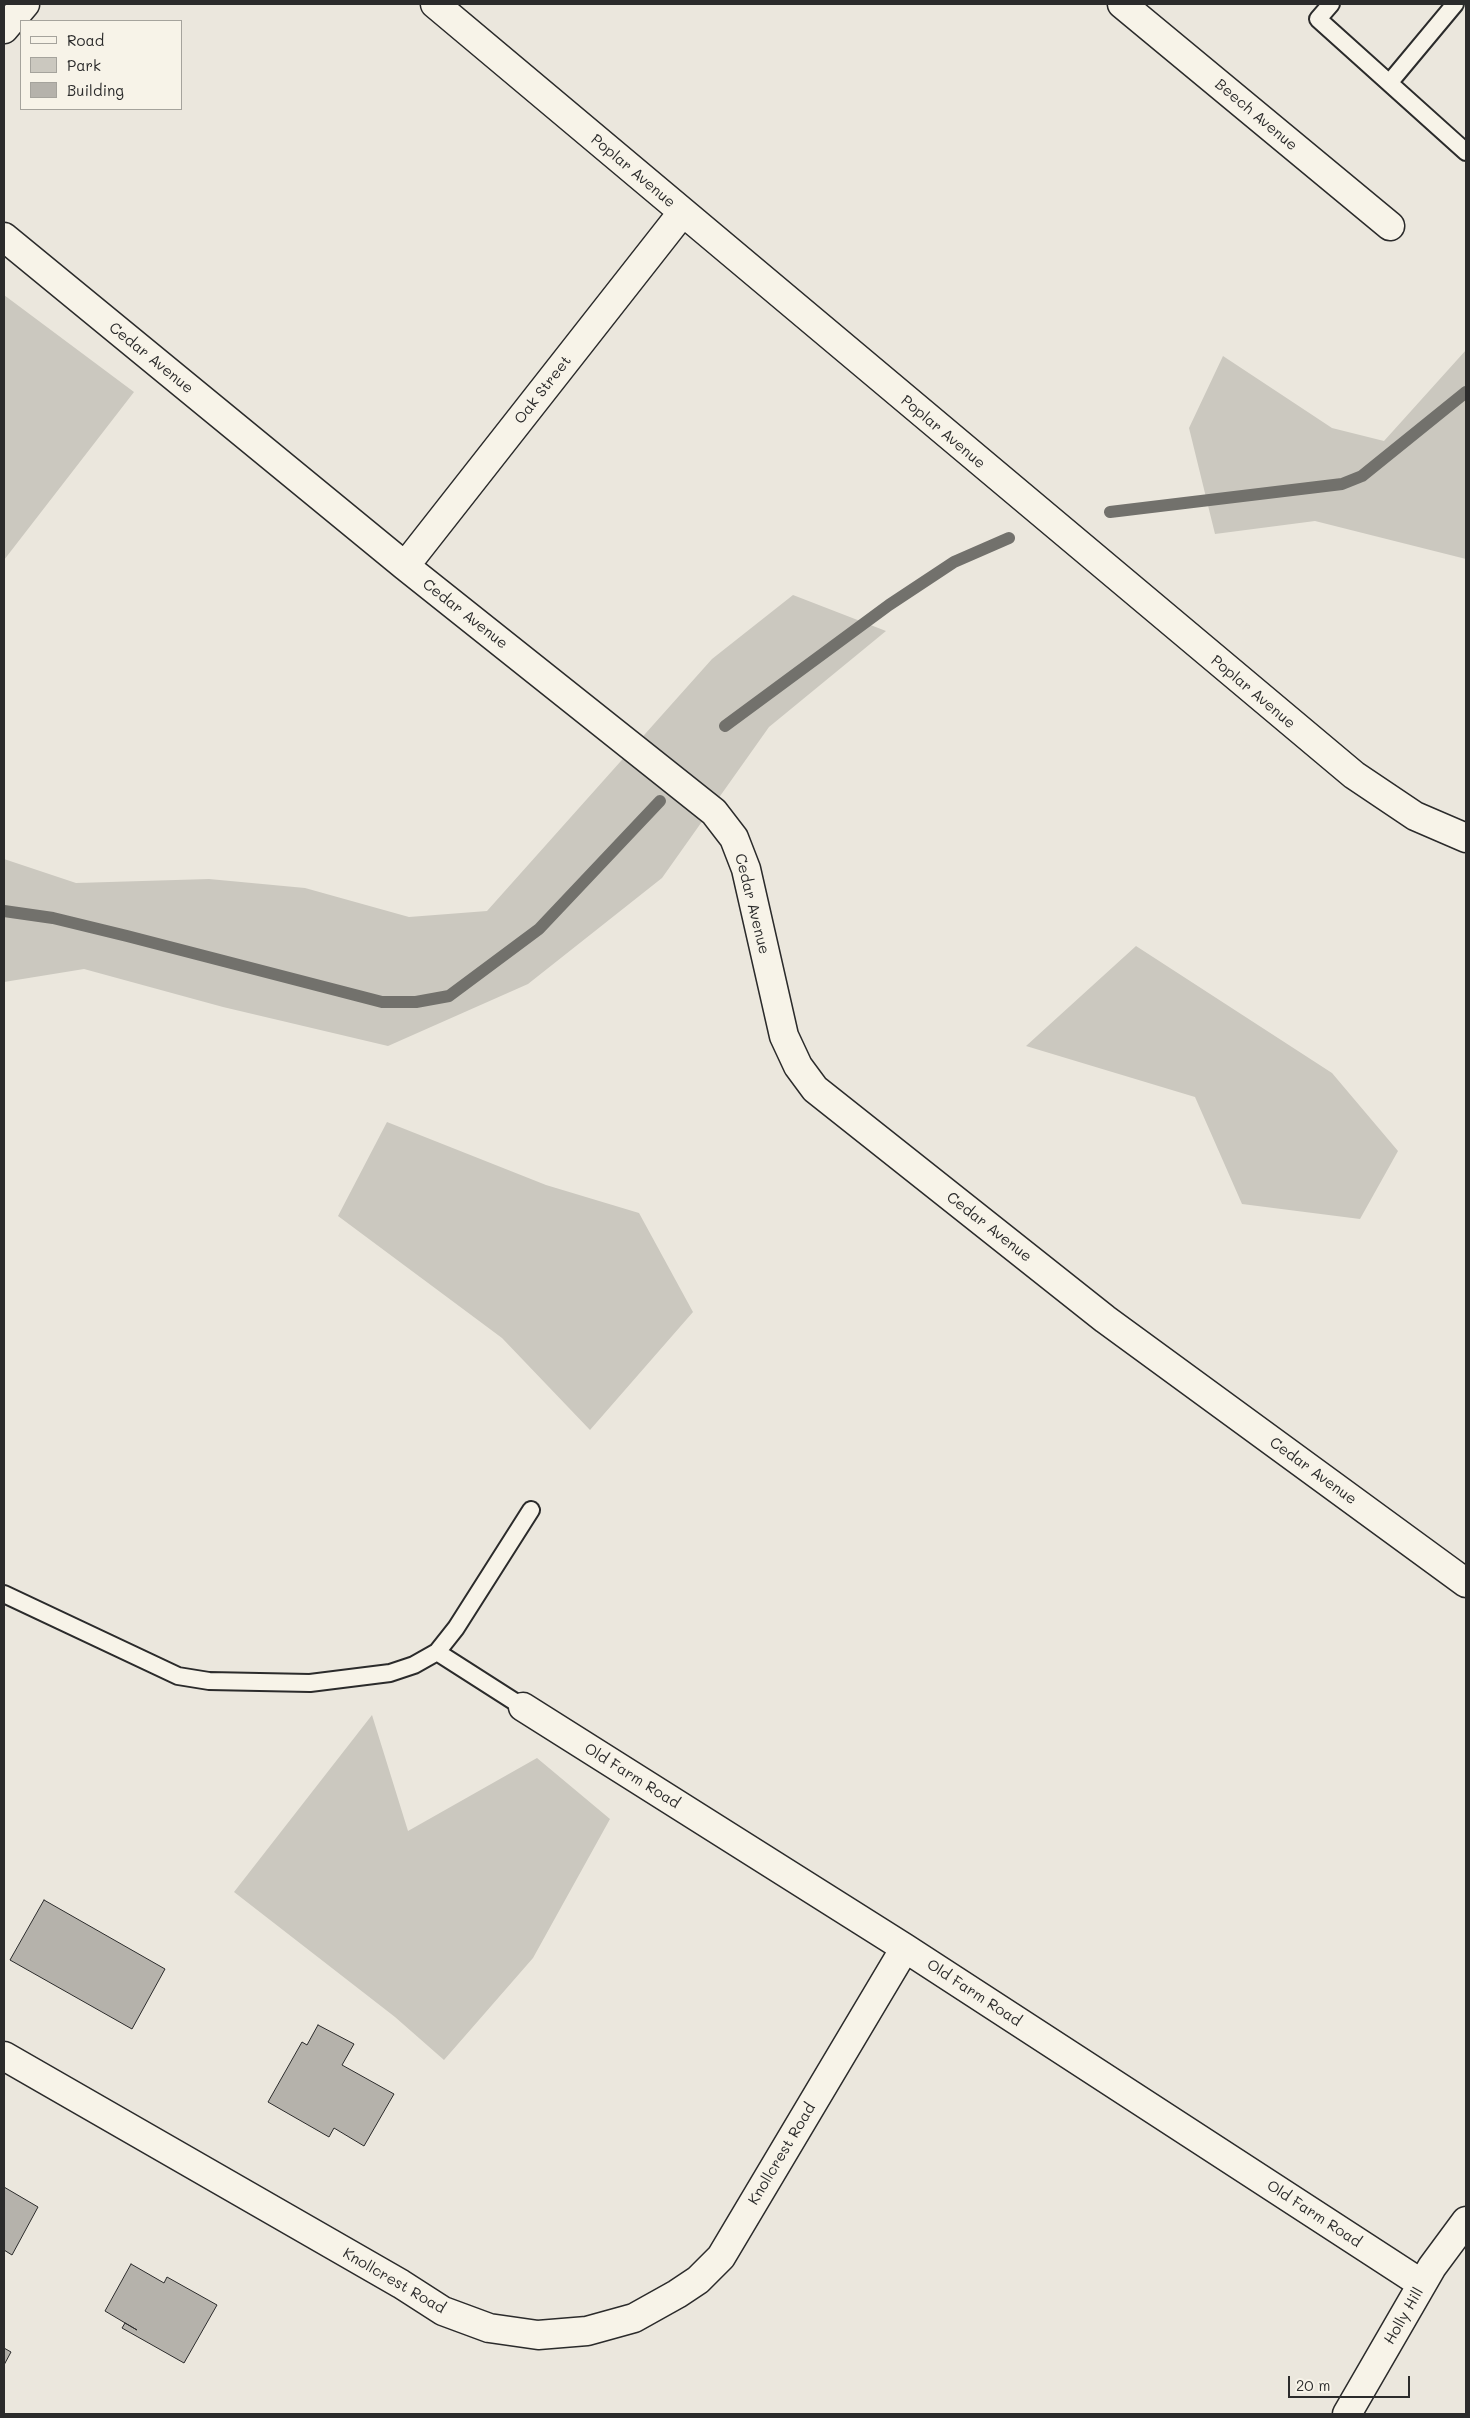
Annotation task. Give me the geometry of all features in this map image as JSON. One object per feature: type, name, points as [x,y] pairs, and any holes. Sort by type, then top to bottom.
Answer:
[{"type":"street","points":[[4,29],[25,4]]},
{"type":"street","name":"Poplar Avenue","points":[[435,4],[1354,776],[1415,816],[1466,838]]},
{"type":"street","name":"Beech Avenue","points":[[1122,4],[1390,226]]},
{"type":"street","name":"Oak Street","points":[[404,566],[682,213]]},
{"type":"street","name":"Cedar Avenue","points":[[4,237],[404,566],[714,812],[734,838],[746,870],[784,1036],[798,1066],[815,1090],[1104,1319],[1466,1583]]},
{"type":"street","name":"Old Farm Road","points":[[523,1707],[905,1948],[1422,2284]]},
{"type":"street","name":"Knollcrest Road","points":[[4,2056],[443,2310],[489,2328],[538,2334],[587,2331],[634,2318],[678,2294],[698,2280],[721,2257],[905,1948]]},
{"type":"street","name":"Holly Hill","points":[[1347,2414],[1422,2284],[1466,2221]]},
{"type":"lane","points":[[1331,4],[1318,19],[1466,152]]},
{"type":"lane","points":[[1390,82],[1455,4]]},
{"type":"lane","points":[[4,1594],[178,1676],[210,1681],[310,1683],[390,1673],[414,1665],[436,1652],[456,1628],[531,1510]]},
{"type":"lane","points":[[436,1652],[523,1707]]},
{"type":"green space","points":[[4,295],[134,392],[4,560]]},
{"type":"green space","points":[[1466,350],[1466,559],[1315,521],[1215,534],[1189,428],[1223,356],[1332,428],[1384,441]]},
{"type":"green space","points":[[793,595],[886,631],[769,727],[662,878],[528,984],[388,1046],[223,1007],[84,969],[4,982],[4,859],[76,883],[209,879],[305,888],[409,917],[487,911],[712,659]]},
{"type":"green space","points":[[1136,946],[1332,1073],[1398,1151],[1360,1219],[1242,1204],[1195,1097],[1026,1046]]},
{"type":"green space","points":[[387,1122],[546,1185],[639,1213],[693,1312],[590,1430],[502,1338],[338,1216]]},
{"type":"green space","points":[[372,1715],[408,1831],[537,1758],[610,1819],[533,1958],[444,2060],[395,2017],[234,1892]]},
{"type":"building","points":[[44,1900],[165,1969],[132,2029],[10,1960]]},
{"type":"building","points":[[318,2025],[354,2044],[342,2065],[394,2094],[364,2146],[334,2128],[329,2137],[268,2102],[302,2042],[307,2045]]},
{"type":"building","points":[[4,2187],[38,2207],[12,2255],[4,2250]]},
{"type":"building","points":[[131,2264],[164,2283],[167,2277],[217,2305],[184,2363],[122,2328],[125,2323],[137,2330],[105,2311]]},
{"type":"building","points":[[4,2348],[11,2352],[4,2365]]},
{"type":"waterway","points":[[1110,512],[1342,484],[1362,476],[1466,392]]},
{"type":"waterway","points":[[725,726],[889,605],[954,562],[1009,538]]},
{"type":"waterway","points":[[4,911],[53,918],[382,1002],[416,1002],[449,996],[539,929],[660,801]]}]
